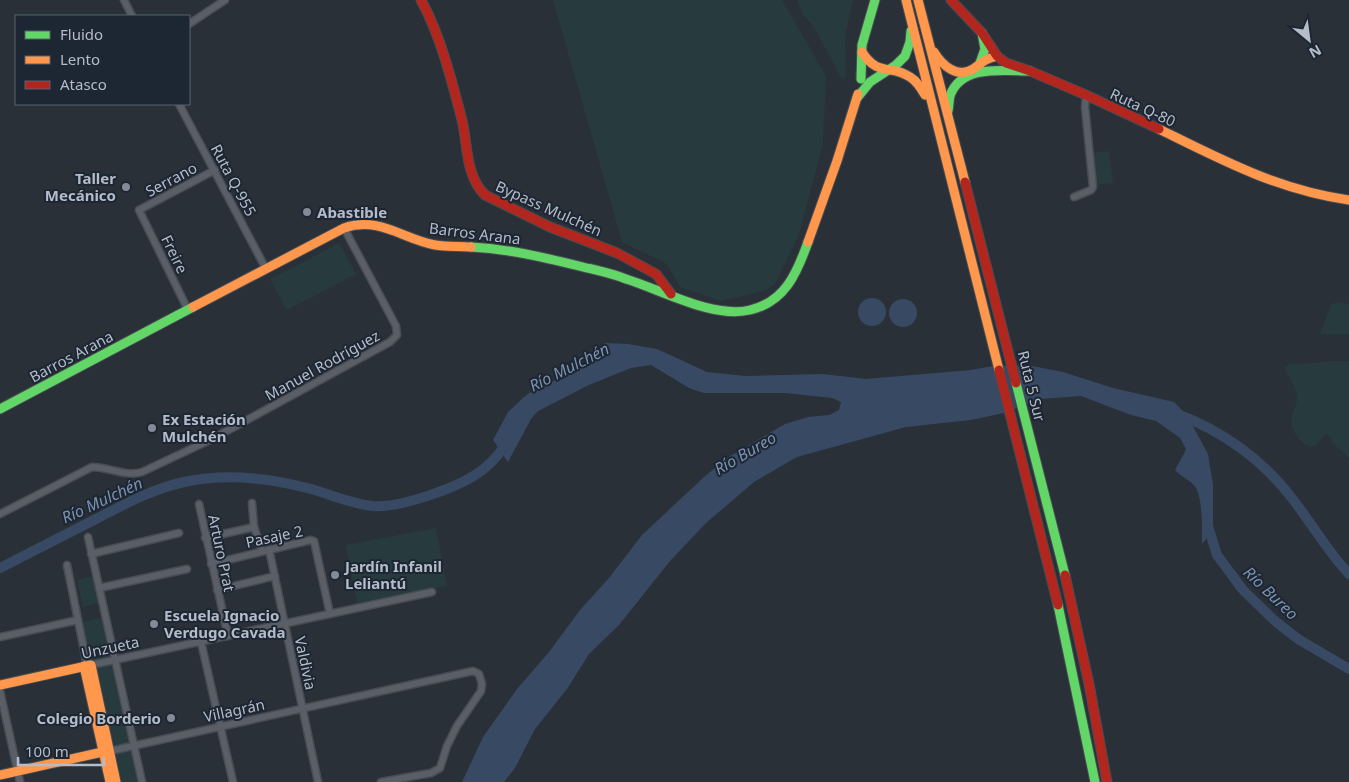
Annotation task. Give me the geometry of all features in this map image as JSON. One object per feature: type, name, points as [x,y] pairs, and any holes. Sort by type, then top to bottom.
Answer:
[{"type":"main road","name":"Bypass Mulchén","points":[[422,0],[432,22],[462,120],[471,174],[479,189],[502,204],[550,227],[617,253],[647,269],[656,274],[670,294]]},
{"type":"main road","name":"Barros Arana","points":[[0,409],[344,228],[356,224],[384,227],[436,245],[494,248],[523,252],[604,272],[716,311],[733,312],[758,307],[771,301],[784,291],[795,272],[806,248],[837,161],[857,98],[861,79],[863,39],[875,0]]},
{"type":"main road","name":"Ruta 5 Sur","points":[[906,0],[1067,644],[1095,782]]},
{"type":"main road","name":"Ruta 5 Sur","points":[[918,0],[1037,460],[1069,593],[1107,782]]},
{"type":"main road","name":"Ruta Q-80","points":[[951,0],[982,33],[997,56],[1006,63],[1086,95],[1258,176],[1310,193],[1349,200]]},
{"type":"main road","points":[[857,98],[868,84],[899,64],[906,54],[910,39],[910,19]]},
{"type":"main road","points":[[980,63],[985,49],[982,33]]},
{"type":"main road","points":[[928,39],[941,63],[951,70],[959,72],[968,71],[985,60],[997,56]]},
{"type":"main road","points":[[862,52],[870,64],[879,69],[900,71],[913,78],[920,85],[933,113]]},
{"type":"main road","points":[[986,72],[992,67],[997,56]]},
{"type":"main road","points":[[861,79],[887,71]]},
{"type":"main road","points":[[948,120],[950,94],[954,86],[964,78],[986,72],[1030,71]]},
{"type":"main road","points":[[87,665],[106,752],[110,782]]},
{"type":"main road","name":"Unzueta","points":[[0,685],[87,665]]},
{"type":"main road","points":[[106,752],[116,782]]},
{"type":"main road","name":"Villagrán","points":[[0,775],[106,752]]},
{"type":"street","points":[[124,0],[132,15]]},
{"type":"street","points":[[190,23],[225,0]]},
{"type":"street","points":[[1074,196],[1091,190],[1093,187],[1085,107],[1086,95]]},
{"type":"street","name":"Ruta Q-955","points":[[180,105],[266,269]]},
{"type":"street","name":"Serrano","points":[[139,210],[214,170]]},
{"type":"street","name":"Freire","points":[[139,210],[188,310]]},
{"type":"street","name":"Manuel Rodríguez","points":[[0,514],[92,467],[133,475],[142,472],[212,439],[390,342],[397,335],[396,326],[344,228]]},
{"type":"street","points":[[252,502],[254,527],[262,551]]},
{"type":"street","name":"Arturo Prat","points":[[199,504],[228,636]]},
{"type":"street","points":[[205,538],[254,527]]},
{"type":"street","points":[[92,554],[179,533]]},
{"type":"street","points":[[88,537],[142,782]]},
{"type":"street","name":"Pasaje 2","points":[[211,564],[311,540],[314,541],[330,614]]},
{"type":"street","name":"Valdivia","points":[[269,550],[318,782]]},
{"type":"street","points":[[67,565],[87,665]]},
{"type":"street","points":[[99,588],[188,569]]},
{"type":"street","points":[[217,590],[275,576]]},
{"type":"street","name":"Unzueta","points":[[87,665],[432,592]]},
{"type":"street","points":[[0,637],[78,620]]},
{"type":"street","points":[[201,642],[233,782]]},
{"type":"street","name":"Villagrán","points":[[106,752],[473,671],[481,677],[480,691],[457,726],[447,746],[442,766],[436,772],[381,782]]},
{"type":"street","points":[[0,691],[20,782]]},
{"type":"green space","points":[[553,0],[782,0],[826,76],[823,143],[799,235],[775,284],[764,291],[721,301],[680,287],[667,264],[622,242]]},
{"type":"green space","points":[[797,0],[853,0],[845,36],[846,78],[841,78],[813,25],[803,15]]},
{"type":"green space","points":[[1109,151],[1113,183],[1097,185],[1093,153]]},
{"type":"green space","points":[[339,243],[356,274],[287,310],[270,279]]},
{"type":"green space","points":[[1337,302],[1349,304],[1349,334],[1320,334],[1331,305]]},
{"type":"green space","points":[[1349,361],[1349,458],[1335,445],[1329,435],[1324,435],[1316,445],[1306,445],[1298,438],[1291,423],[1297,396],[1294,385],[1284,367],[1289,364]]},
{"type":"green space","points":[[436,528],[447,586],[357,603],[346,545]]},
{"type":"green space","points":[[93,576],[99,603],[83,607],[77,580]]},
{"type":"green space","points":[[101,618],[137,782],[122,782],[95,660],[90,661],[82,622]]},
{"type":"water","points":[[872,298],[882,302],[886,312],[882,322],[872,326],[862,322],[858,312],[862,302]]},
{"type":"water","points":[[903,299],[913,303],[917,313],[913,323],[903,327],[893,323],[889,313],[893,303]]},
{"type":"water","points":[[605,343],[628,344],[657,349],[707,372],[745,376],[823,374],[866,379],[971,370],[993,366],[1027,365],[1063,372],[1113,388],[1174,402],[1187,415],[1208,454],[1213,485],[1213,531],[1202,544],[1202,516],[1196,488],[1175,470],[1186,449],[1180,438],[1156,421],[1131,415],[1081,396],[1041,399],[1004,413],[971,420],[906,427],[797,457],[754,482],[706,523],[670,561],[619,625],[589,654],[567,689],[535,729],[515,768],[504,782],[462,782],[483,737],[517,689],[549,652],[580,610],[609,578],[642,535],[727,458],[785,424],[808,417],[829,415],[839,410],[841,402],[832,398],[785,393],[704,393],[689,388],[651,365],[631,368],[589,385],[538,411],[531,419],[508,462],[493,440],[508,412],[538,387],[584,366],[600,354]]},
{"type":"waterway","name":"Río Bureo","points":[[1177,414],[1225,438],[1268,471],[1280,483],[1333,556],[1349,574]]},
{"type":"waterway","name":"Río Mulchén","points":[[0,568],[138,498],[172,485],[200,479],[248,478],[280,482],[311,489],[357,503],[385,506],[416,500],[463,481],[489,464],[507,441]]},
{"type":"waterway","name":"Río Bureo","points":[[1207,523],[1217,555],[1243,590],[1275,621],[1298,639],[1349,669]]},
{"type":"traffic: fast","points":[[861,79],[862,45],[875,0]]},
{"type":"traffic: fast","points":[[857,98],[870,82],[896,65],[905,56],[910,42],[911,31]]},
{"type":"traffic: fast","points":[[980,63],[985,49],[982,33]]},
{"type":"traffic: fast","points":[[948,111],[950,96],[956,86],[963,79],[973,74],[996,70],[1030,71]]},
{"type":"traffic: fast","points":[[471,247],[525,254],[597,270],[704,307],[736,312],[762,306],[781,293],[794,275],[808,242]]},
{"type":"traffic: fast","points":[[0,409],[193,307]]},
{"type":"traffic: fast","points":[[1016,383],[1065,575]]},
{"type":"traffic: fast","points":[[1058,605],[1095,782]]},
{"type":"traffic: slow","points":[[906,0],[999,370]]},
{"type":"traffic: slow","points":[[918,0],[965,182]]},
{"type":"traffic: slow","points":[[862,52],[873,65],[903,73],[912,79],[919,85],[925,95]]},
{"type":"traffic: slow","points":[[934,52],[941,62],[950,69],[961,72],[967,72],[986,60],[997,56]]},
{"type":"traffic: slow","points":[[808,242],[837,161],[858,94]]},
{"type":"traffic: slow","points":[[1159,129],[1228,162],[1274,181],[1298,189],[1349,200]]},
{"type":"traffic: slow","points":[[193,307],[344,228],[357,225],[380,227],[435,245],[471,247]]},
{"type":"traffic: slow","points":[[0,685],[91,665],[116,782]]},
{"type":"traffic: slow","points":[[84,666],[110,782]]},
{"type":"traffic: slow","points":[[0,775],[107,751]]},
{"type":"traffic: jam","points":[[421,0],[440,43],[450,74],[462,120],[471,169],[474,178],[485,195],[550,227],[617,253],[656,274],[671,294]]},
{"type":"traffic: jam","points":[[951,0],[982,33],[997,56],[1006,63],[1086,95],[1159,129]]},
{"type":"traffic: jam","points":[[965,182],[1016,383]]},
{"type":"traffic: jam","points":[[999,370],[1058,605]]},
{"type":"traffic: jam","points":[[1065,575],[1089,684],[1107,782]]},
{"type":"place","name":"Taller Mecánico","points":[[126,187]]},
{"type":"place","name":"Abastible","points":[[307,212]]},
{"type":"place","name":"Ex Estación Mulchén","points":[[152,428]]},
{"type":"place","name":"Jardín Infanil Leliantú","points":[[335,575]]},
{"type":"place","name":"Escuela Ignacio Verdugo Cavada","points":[[154,624]]},
{"type":"place","name":"Colegio Borderio","points":[[171,718]]}]
